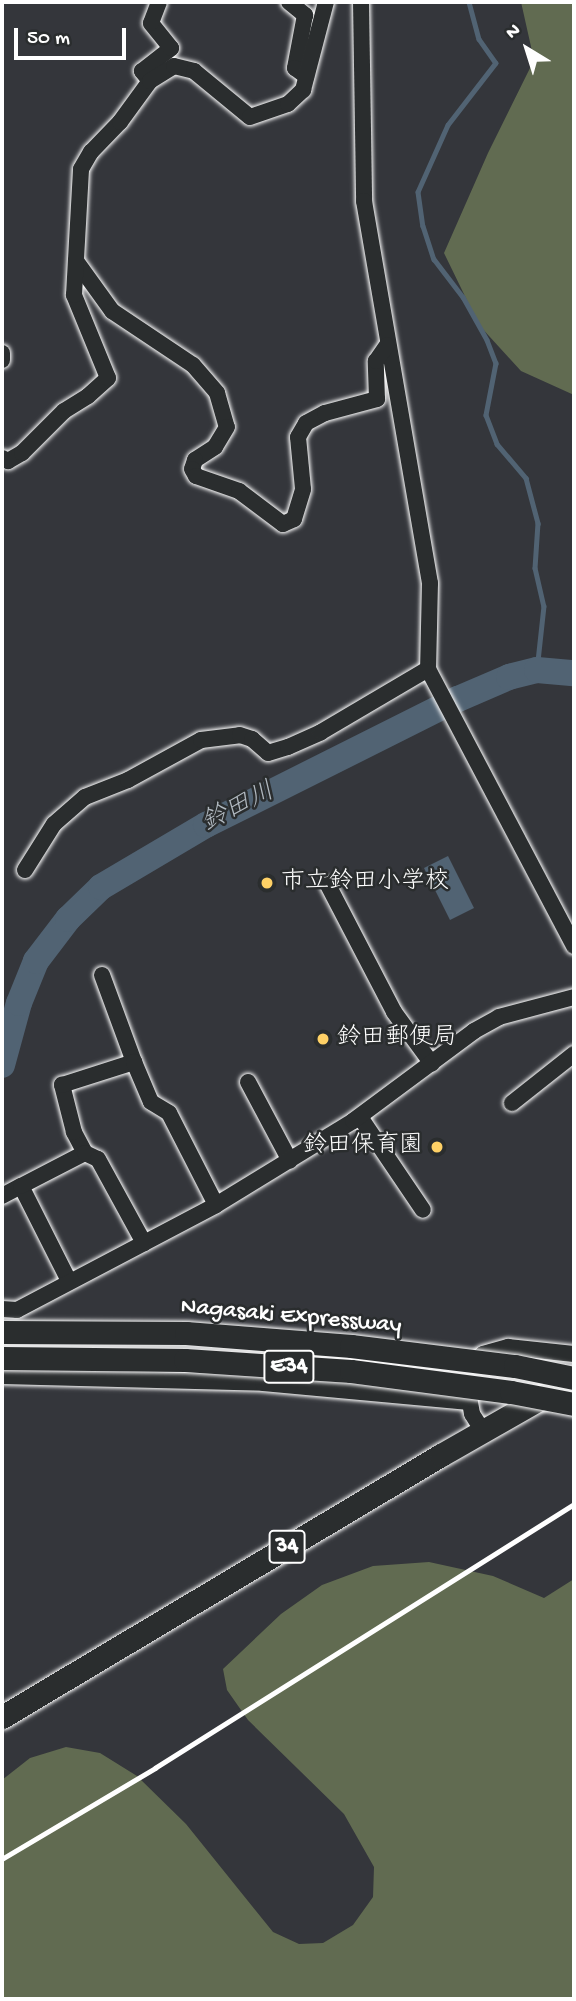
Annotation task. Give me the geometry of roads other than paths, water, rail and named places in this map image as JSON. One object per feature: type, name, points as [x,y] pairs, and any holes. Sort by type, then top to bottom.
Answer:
[{"type":"highway","name":"Nagasaki Expressway","points":[[2,1332],[186,1333],[351,1346],[514,1366],[574,1379]]},
{"type":"highway","name":"Nagasaki Expressway","points":[[2,1358],[185,1360],[351,1371],[511,1392],[574,1404]]},
{"type":"highway","name":"34","points":[[2,1717],[574,1379]]},
{"type":"street","points":[[150,81],[142,71],[171,48],[150,23],[159,2]]},
{"type":"street","points":[[289,2],[306,8],[295,68],[306,76]]},
{"type":"street","points":[[2,458],[8,461],[22,453],[64,411],[88,396],[108,377],[74,295],[81,170],[91,152],[120,122],[150,81],[174,66],[194,71],[250,117],[288,104],[303,90],[326,2]]},
{"type":"street","points":[[361,2],[364,201],[430,583],[430,674],[574,946]]},
{"type":"street","points":[[76,261],[112,312],[193,365],[217,393],[227,427],[215,447],[195,460],[192,469],[196,476],[239,491],[283,524],[294,519],[303,489],[298,437],[306,423],[325,412],[377,399],[376,361],[387,345]]},
{"type":"street","points":[[2,353],[2,359]]},
{"type":"street","points":[[25,870],[54,824],[85,797],[128,780],[201,740],[240,735],[252,739],[268,753],[321,732],[430,674]]},
{"type":"street","points":[[328,885],[394,1012],[432,1063]]},
{"type":"street","points":[[102,975],[150,1102],[169,1113],[216,1205]]},
{"type":"street","points":[[2,1309],[18,1310],[216,1205],[360,1117],[499,1017],[574,997]]},
{"type":"street","points":[[512,1103],[574,1054]]},
{"type":"street","points":[[134,1062],[62,1085],[74,1132],[85,1153],[98,1159],[144,1243]]},
{"type":"street","points":[[248,1082],[289,1161]]},
{"type":"street","points":[[360,1117],[424,1210]]},
{"type":"street","points":[[2,1196],[85,1153]]},
{"type":"street","points":[[21,1186],[69,1282]]},
{"type":"street","points":[[484,1431],[469,1402],[467,1382],[469,1370],[483,1354],[495,1348],[508,1347],[574,1354]]},
{"type":"street","points":[[2,1376],[263,1383],[469,1402]]},
{"type":"water","points":[[448,856],[474,908],[450,920],[424,868]]},
{"type":"waterway","points":[[469,2],[479,39],[496,63],[448,125],[418,192],[423,226],[434,259],[463,297],[487,340],[496,363],[486,415],[497,444],[526,478],[538,523],[535,568],[544,606],[537,670]]},
{"type":"waterway","name":"鈴田川","points":[[2,1065],[19,1003],[36,961],[68,919],[101,887],[206,825],[458,699],[509,677],[537,670],[574,673]]},
{"type":"railway","points":[[2,1859],[155,1768],[574,1504]]},
{"type":"place","name":"市立鈴田小学校","points":[[267,883]]},
{"type":"place","name":"鈴田郵便局","points":[[323,1039]]},
{"type":"place","name":"鈴田保育園","points":[[437,1147]]}]
